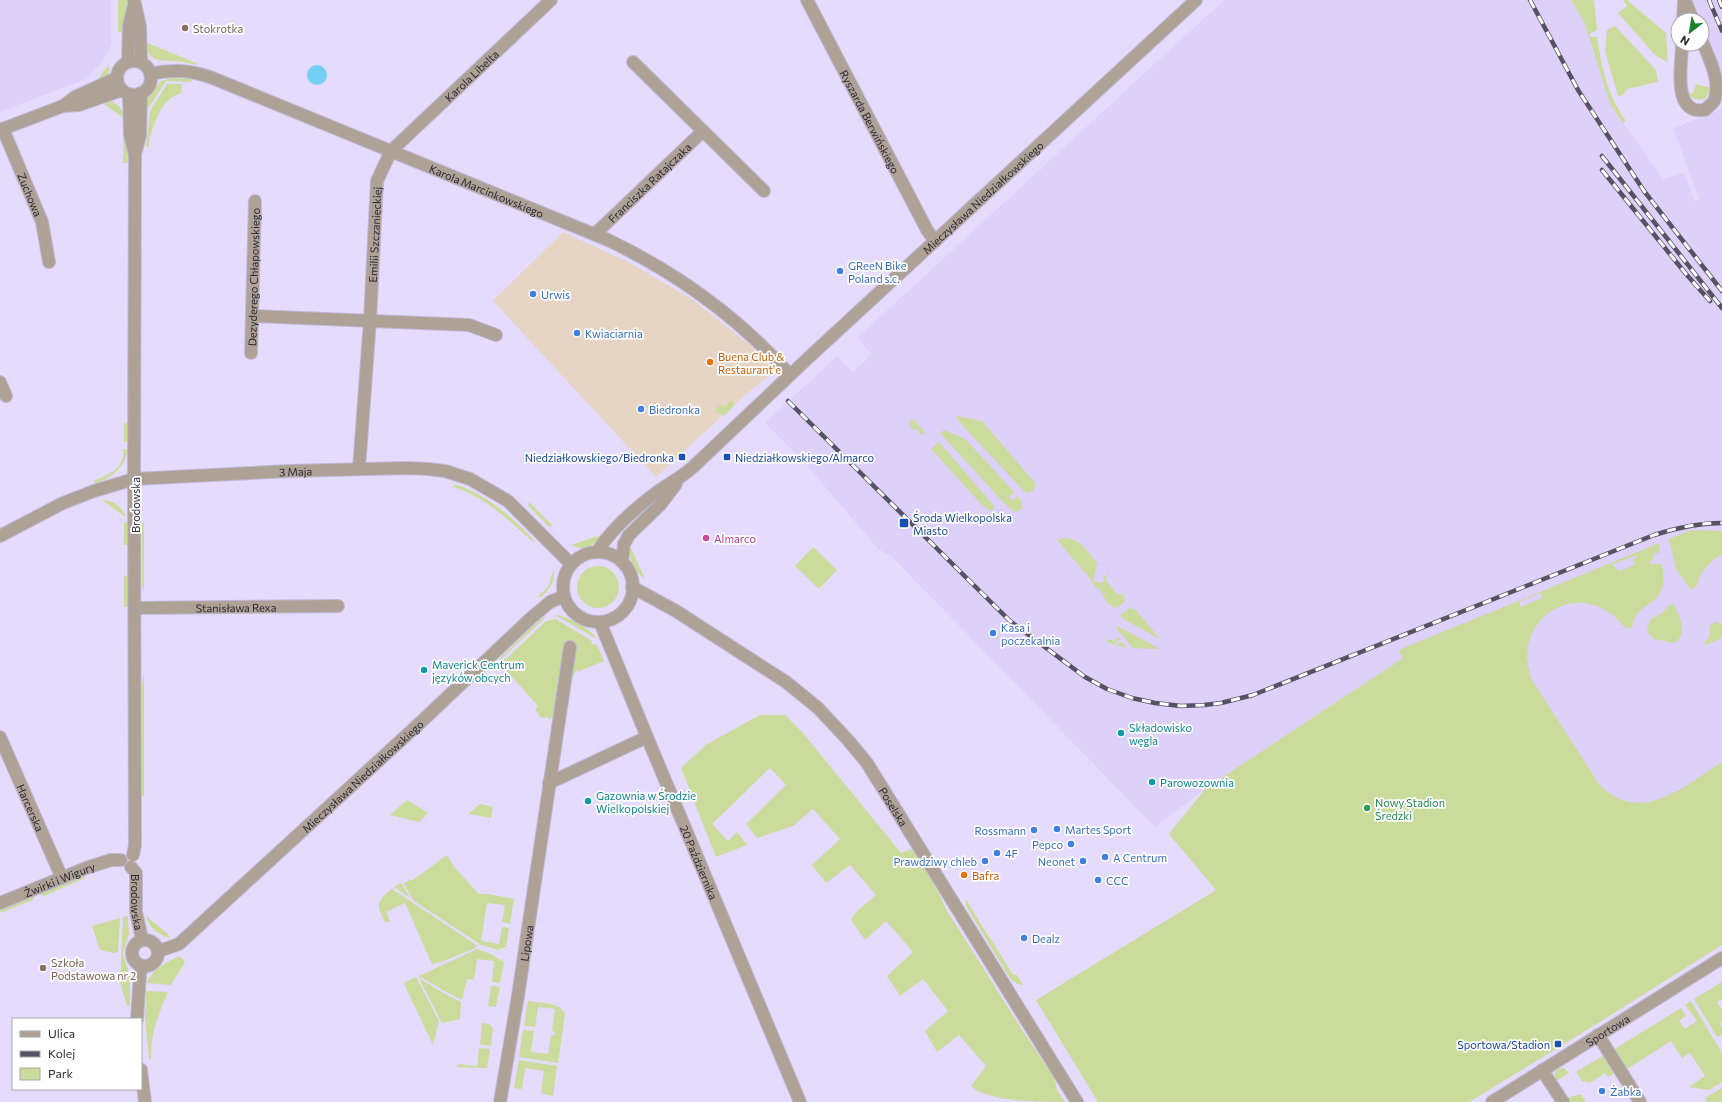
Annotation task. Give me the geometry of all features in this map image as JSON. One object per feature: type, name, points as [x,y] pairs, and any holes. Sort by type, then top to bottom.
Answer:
[{"type":"street","name":"Karola Libelta","points":[[391,151],[551,0]]},
{"type":"street","name":"Ryszarda Berwińskiego","points":[[807,0],[927,230],[935,241]]},
{"type":"street","name":"Mieczysława Niedziałkowskiego","points":[[622,562],[624,544],[629,535],[660,505],[682,477],[790,375],[1196,0]]},
{"type":"street","points":[[1684,12],[1685,0]]},
{"type":"street","points":[[1685,0],[1690,12]]},
{"type":"street","points":[[134,1],[140,26],[135,62]]},
{"type":"street","points":[[1682,52],[1680,92],[1685,105],[1694,110],[1705,110],[1714,101],[1718,88],[1715,73],[1706,52]]},
{"type":"street","points":[[1,130],[63,106],[75,97],[128,89],[147,88],[150,81],[150,74],[146,66],[135,62],[123,65],[118,72],[128,89]]},
{"type":"street","points":[[633,62],[764,191]]},
{"type":"street","name":"Karola Marcinkowskiego","points":[[150,74],[168,70],[204,75],[594,234],[642,256],[698,292],[747,332],[790,375]]},
{"type":"street","name":"Brodowska","points":[[128,89],[140,136],[135,155],[135,838],[128,860],[136,873],[136,912],[142,939]]},
{"type":"street","name":"Zuchowa","points":[[1,130],[42,222],[49,262]]},
{"type":"street","name":"Franciszka Ratajczaka","points":[[594,234],[703,131]]},
{"type":"street","name":"Emilii Szczanieckiej","points":[[359,469],[370,320],[377,181],[391,151]]},
{"type":"street","name":"Dezyderego Chłapowskiego","points":[[251,353],[255,201]]},
{"type":"street","points":[[252,316],[469,324],[496,334]]},
{"type":"street","points":[[0,382],[6,396]]},
{"type":"street","name":"3 Maja","points":[[0,536],[63,503],[94,490],[134,479],[359,469],[428,469],[446,472],[470,479],[508,501],[571,564]]},
{"type":"street","name":"Mieczysława Niedziałkowskiego","points":[[597,552],[619,525],[653,495],[682,477]]},
{"type":"street","points":[[597,552],[614,556],[622,562],[630,574],[632,587],[631,596],[623,611],[612,618],[600,622],[592,622],[578,616],[572,610],[564,596],[563,581],[571,564],[582,556],[597,552]]},
{"type":"street","name":"Poselska","points":[[632,587],[646,593],[676,611],[786,682],[818,708],[848,740],[867,763],[1077,1102]]},
{"type":"street","name":"Mieczysława Niedziałkowskiego","points":[[159,951],[180,944],[422,721],[530,618],[550,602],[564,596]]},
{"type":"street","name":"Stanisława Rexa","points":[[135,608],[338,606]]},
{"type":"street","name":"20 Października","points":[[600,622],[646,737],[800,1102]]},
{"type":"street","name":"Lipowa","points":[[500,1102],[518,996],[570,646]]},
{"type":"street","name":"Harcerska","points":[[0,737],[62,878]]},
{"type":"street","points":[[549,783],[646,737]]},
{"type":"street","name":"Żwirki i Wigury","points":[[0,903],[111,860],[128,860]]},
{"type":"street","points":[[142,939],[150,940],[156,944],[159,951],[155,963],[149,966],[142,966],[135,962],[132,956],[132,949],[136,943],[142,939]]},
{"type":"street","name":"Sportowa","points":[[1492,1102],[1722,958]]},
{"type":"street","points":[[137,1018],[140,974],[142,966]]},
{"type":"street","points":[[1598,1035],[1640,1102]]},
{"type":"street","points":[[1542,1070],[1562,1102]]},
{"type":"street","points":[[142,1078],[145,1102]]},
{"type":"street","points":[[136,1090],[142,1102]]},
{"type":"shaded area","points":[[0,0],[111,0],[111,46],[102,62],[86,79],[0,112]]},
{"type":"shaded area","points":[[1224,0],[1571,0],[1585,24],[1610,104],[1663,179],[1684,173],[1695,201],[1699,199],[1673,128],[1722,109],[1722,788],[1561,889],[1403,658],[1206,788],[1155,827],[891,556],[878,549],[806,464],[765,423],[837,356],[853,372],[872,354],[857,338]]},
{"type":"shaded area","points":[[1693,0],[1722,0],[1722,72],[1710,41],[1710,12],[1698,12]]},
{"type":"shaded area","points":[[563,232],[630,263],[693,300],[750,345],[775,371],[745,395],[656,477],[493,301]]},
{"type":"green space","points":[[118,0],[127,0],[125,32],[118,32]]},
{"type":"green space","points":[[1571,0],[1594,0],[1597,30],[1589,34],[1591,37],[1597,37],[1606,81],[1614,101],[1626,121],[1623,123],[1610,104],[1585,24]]},
{"type":"green space","points":[[1623,0],[1627,0],[1666,33],[1668,62],[1656,56],[1618,13],[1627,6]]},
{"type":"green space","points":[[1615,26],[1656,70],[1658,82],[1627,89],[1623,95],[1618,96],[1605,51],[1607,30]]},
{"type":"green space","points":[[145,42],[196,63],[196,65],[157,60],[149,53]]},
{"type":"green space","points":[[108,66],[110,69],[108,76],[96,83],[96,81]]},
{"type":"green space","points":[[172,78],[192,79],[191,82],[166,81],[147,110],[146,115],[145,102],[161,81]]},
{"type":"green space","points":[[167,84],[182,84],[181,93],[171,98],[162,108],[153,128],[149,147],[146,147],[150,111]]},
{"type":"green space","points":[[1696,84],[1711,88],[1706,98],[1695,99],[1690,96],[1687,91],[1693,94]]},
{"type":"green space","points":[[104,101],[112,102],[118,105],[124,118],[105,105]]},
{"type":"green space","points":[[125,124],[128,163],[123,163]]},
{"type":"green space","points":[[731,400],[734,406],[725,415],[714,411],[721,404],[724,407]]},
{"type":"green space","points":[[956,417],[982,421],[1035,483],[1033,491],[1027,493],[1023,490],[962,425]]},
{"type":"green space","points":[[913,419],[925,433],[922,435],[908,424]]},
{"type":"green space","points":[[124,423],[128,423],[128,442],[124,442]]},
{"type":"green space","points":[[944,430],[963,438],[968,442],[1014,492],[1009,497],[1012,501],[1017,496],[1022,502],[1022,507],[1020,510],[1014,512],[1003,502],[940,433]]},
{"type":"green space","points":[[939,442],[994,506],[993,510],[991,511],[982,505],[931,449]]},
{"type":"green space","points":[[124,449],[128,449],[126,457],[116,472],[95,484],[94,481],[111,473],[119,466]]},
{"type":"green space","points":[[454,484],[477,494],[507,514],[534,540],[533,542],[496,510],[465,491],[453,487]]},
{"type":"green space","points":[[102,500],[110,501],[116,504],[122,509],[126,516],[124,516]]},
{"type":"green space","points":[[529,502],[553,526],[549,527],[528,505]]},
{"type":"green space","points":[[127,522],[128,545],[124,545],[124,523]]},
{"type":"green space","points":[[142,523],[144,523],[144,592],[142,584]]},
{"type":"green space","points":[[1691,530],[1722,531],[1722,554],[1706,567],[1700,576],[1697,586],[1691,590],[1676,569],[1669,539]]},
{"type":"green space","points":[[603,534],[597,541],[585,548],[572,545]]},
{"type":"green space","points":[[1068,538],[1078,542],[1097,563],[1093,581],[1103,583],[1104,577],[1107,574],[1107,582],[1118,595],[1122,593],[1125,600],[1121,606],[1114,608],[1116,604],[1113,607],[1109,604],[1113,601],[1108,604],[1103,596],[1106,592],[1102,595],[1102,590],[1100,591],[1100,588],[1096,588],[1088,576],[1057,540]]},
{"type":"green space","points":[[1659,543],[1660,553],[1654,553],[1653,560],[1650,561],[1651,564],[1662,564],[1662,590],[1652,602],[1639,612],[1635,618],[1632,628],[1625,628],[1608,612],[1590,604],[1571,603],[1554,609],[1540,621],[1531,637],[1527,657],[1532,680],[1599,784],[1614,796],[1630,802],[1646,802],[1662,798],[1693,782],[1722,762],[1722,945],[1469,1102],[1098,1102],[1036,1000],[1216,890],[1169,834],[1206,788],[1403,658],[1399,652],[1401,649]],"holes":[[[1639,554],[1633,562],[1637,563],[1628,568],[1618,571],[1613,565],[1611,565]],[[1540,593],[1542,598],[1520,607],[1519,602]]]},
{"type":"green space","points":[[630,546],[645,579],[638,573],[633,565],[630,556]]},
{"type":"green space","points":[[813,547],[837,570],[819,589],[795,566]]},
{"type":"green space","points":[[594,566],[602,566],[613,572],[619,583],[619,591],[613,602],[602,608],[594,608],[583,602],[577,591],[577,583],[583,572]]},
{"type":"green space","points":[[554,569],[554,578],[551,585],[547,592],[540,598],[538,596],[548,587]]},
{"type":"green space","points":[[126,575],[128,579],[128,607],[124,607],[124,576]]},
{"type":"green space","points":[[1672,604],[1675,606],[1682,626],[1679,639],[1674,643],[1654,639],[1648,633],[1647,628],[1651,619]]},
{"type":"green space","points":[[1130,608],[1136,610],[1160,639],[1123,619],[1120,615]]},
{"type":"green space","points":[[555,615],[578,623],[597,639]]},
{"type":"green space","points":[[547,616],[500,660],[499,659],[539,620]]},
{"type":"green space","points":[[556,619],[592,641],[591,644],[597,645],[604,661],[577,672],[577,669],[550,720],[546,716],[546,718],[540,717],[535,709],[538,706],[499,662],[507,658],[546,621]]},
{"type":"green space","points":[[1716,622],[1722,624],[1722,638],[1705,645],[1704,643],[1710,635],[1709,626]]},
{"type":"green space","points":[[1117,626],[1160,649],[1133,648],[1116,628]]},
{"type":"green space","points":[[1118,637],[1120,639],[1115,643],[1117,645],[1121,641],[1126,648],[1106,642],[1109,639],[1114,641]]},
{"type":"green space","points":[[144,672],[144,796],[142,796],[142,686]]},
{"type":"green space","points":[[760,715],[785,715],[803,733],[901,853],[912,849],[936,887],[946,909],[1024,1033],[1054,1077],[1057,1090],[1065,1102],[1042,1102],[1002,1098],[989,1095],[971,1086],[986,1066],[959,1035],[937,1052],[925,1031],[948,1011],[923,979],[900,996],[887,976],[913,952],[886,921],[865,940],[851,920],[855,913],[876,895],[850,865],[826,883],[812,865],[840,839],[813,809],[793,826],[757,838],[746,824],[786,785],[770,768],[712,824],[728,841],[737,832],[747,845],[716,857],[681,768],[707,744]]},
{"type":"green space","points":[[407,800],[428,813],[419,822],[390,815]]},
{"type":"green space","points":[[481,804],[493,807],[491,818],[469,814]]},
{"type":"green space","points":[[447,855],[454,867],[479,894],[488,894],[514,899],[510,924],[502,922],[505,905],[487,903],[481,941],[499,944],[502,927],[509,928],[506,947],[498,950],[481,945],[414,901],[404,884],[405,882],[414,879]]},
{"type":"green space","points":[[85,876],[85,878],[44,896],[40,894]]},
{"type":"green space","points":[[401,883],[402,884],[410,898],[394,887]]},
{"type":"green space","points":[[392,889],[477,946],[444,961],[432,964],[405,903],[386,912],[390,921],[386,923],[380,912],[379,904],[382,897]]},
{"type":"green space","points":[[34,896],[33,900],[0,913],[0,910]]},
{"type":"green space","points":[[966,899],[1013,975],[1017,975],[1023,985],[1011,980],[966,906]]},
{"type":"green space","points":[[128,916],[129,934],[123,953],[130,976],[130,1006],[127,1006],[120,982],[123,917]]},
{"type":"green space","points":[[146,916],[168,934],[170,938],[155,930],[149,924]]},
{"type":"green space","points":[[120,918],[118,952],[113,953],[100,950],[92,926]]},
{"type":"green space","points":[[477,949],[489,953],[504,962],[500,983],[492,982],[494,961],[477,959],[474,980],[467,979],[462,1000],[419,976]]},
{"type":"green space","points":[[180,956],[185,962],[171,985],[147,983],[149,978],[156,970]]},
{"type":"green space","points":[[416,977],[439,1021],[433,1045],[404,983]]},
{"type":"green space","points":[[419,978],[461,1002],[460,1019],[442,1023]]},
{"type":"green space","points":[[1722,982],[1722,999],[1717,1002],[1722,1010],[1722,1022],[1720,1024],[1722,1027],[1722,1035],[1717,1037],[1694,999]]},
{"type":"green space","points":[[491,986],[500,987],[496,1007],[488,1006]]},
{"type":"green space","points":[[146,992],[168,992],[158,1015],[152,1041],[151,1059],[149,1059],[145,1018]]},
{"type":"green space","points":[[528,1001],[554,1005],[563,1010],[565,1014],[558,1063],[519,1057],[523,1030],[534,1031],[531,1052],[548,1054],[551,1035],[555,1035],[555,1032],[552,1031],[555,1009],[538,1007],[535,1027],[524,1026]]},
{"type":"green space","points":[[1691,1001],[1722,1053],[1722,1082],[1709,1090],[1689,1087],[1705,1076],[1690,1053],[1682,1058],[1671,1041],[1627,1069],[1613,1050],[1681,1008],[1686,1016],[1679,1021],[1685,1029],[1697,1021],[1685,1005]]},
{"type":"green space","points":[[482,1023],[489,1024],[493,1028],[491,1046],[480,1044]]},
{"type":"green space","points":[[479,1048],[490,1049],[487,1068],[457,1067],[459,1064],[477,1066]]},
{"type":"green space","points":[[1606,1054],[1618,1071],[1608,1077],[1605,1073],[1590,1083],[1582,1081],[1576,1072]]},
{"type":"green space","points":[[519,1060],[557,1066],[553,1096],[541,1093],[544,1071],[525,1068],[522,1089],[514,1088]]},
{"type":"green space","points":[[1564,1068],[1569,1073],[1556,1081],[1554,1076],[1557,1070]]},
{"type":"green space","points":[[1722,1088],[1722,1102],[1707,1102],[1705,1098]]},
{"type":"green space","points":[[1581,1094],[1586,1102],[1569,1102],[1566,1098]]},
{"type":"water","points":[[313,65],[321,65],[327,71],[327,79],[321,85],[313,85],[307,79],[307,71]]},
{"type":"railway","points":[[1530,0],[1578,90],[1644,191],[1722,291]]},
{"type":"railway","points":[[1709,0],[1722,31]]},
{"type":"railway","points":[[1719,0],[1722,7]]},
{"type":"railway","points":[[1602,156],[1722,308]]},
{"type":"railway","points":[[1602,170],[1686,274],[1710,301]]},
{"type":"railway","points":[[788,401],[1010,621],[1085,677],[1107,689],[1132,698],[1155,703],[1181,706],[1204,705],[1221,703],[1253,695],[1654,535],[1687,526],[1722,523]]},
{"type":"place","name":"Stokrotka","points":[[185,28]]},
{"type":"place","name":"GReeN Bike Poland s.c.","points":[[840,271]]},
{"type":"place","name":"Urwis","points":[[533,294]]},
{"type":"place","name":"Kwiaciarnia","points":[[577,333]]},
{"type":"place","name":"Buena Club & Restaurant'e","points":[[710,362]]},
{"type":"place","name":"Biedronka","points":[[641,409]]},
{"type":"place","name":"Niedziałkowskiego/Biedronka","points":[[682,457]]},
{"type":"place","name":"Niedziałkowskiego/Almarco","points":[[727,457]]},
{"type":"place","name":"Środa Wielkopolska Miasto","points":[[904,523]]},
{"type":"place","name":"Almarco","points":[[706,538]]},
{"type":"place","name":"Kasa i poczekalnia","points":[[993,633]]},
{"type":"place","name":"Maverick Centrum języków obcych","points":[[424,670]]},
{"type":"place","name":"Składowisko węgla","points":[[1121,733]]},
{"type":"place","name":"Parowozownia","points":[[1152,782]]},
{"type":"place","name":"Gazownia w Środzie Wielkopolskiej","points":[[588,801]]},
{"type":"place","name":"Nowy Stadion Średzki","points":[[1367,808]]},
{"type":"place","name":"Martes Sport","points":[[1057,829]]},
{"type":"place","name":"Rossmann","points":[[1034,830]]},
{"type":"place","name":"Pepco","points":[[1071,844]]},
{"type":"place","name":"4F","points":[[997,853]]},
{"type":"place","name":"A Centrum","points":[[1105,857]]},
{"type":"place","name":"Prawdziwy chleb","points":[[985,861]]},
{"type":"place","name":"Neonet","points":[[1083,861]]},
{"type":"place","name":"Bafra","points":[[964,875]]},
{"type":"place","name":"CCC","points":[[1098,880]]},
{"type":"place","name":"Dealz","points":[[1024,938]]},
{"type":"place","name":"Szkoła Podstawowa nr 2","points":[[43,968]]},
{"type":"place","name":"Sportowa/Stadion","points":[[1558,1044]]},
{"type":"place","name":"Żabka","points":[[1602,1091]]}]
